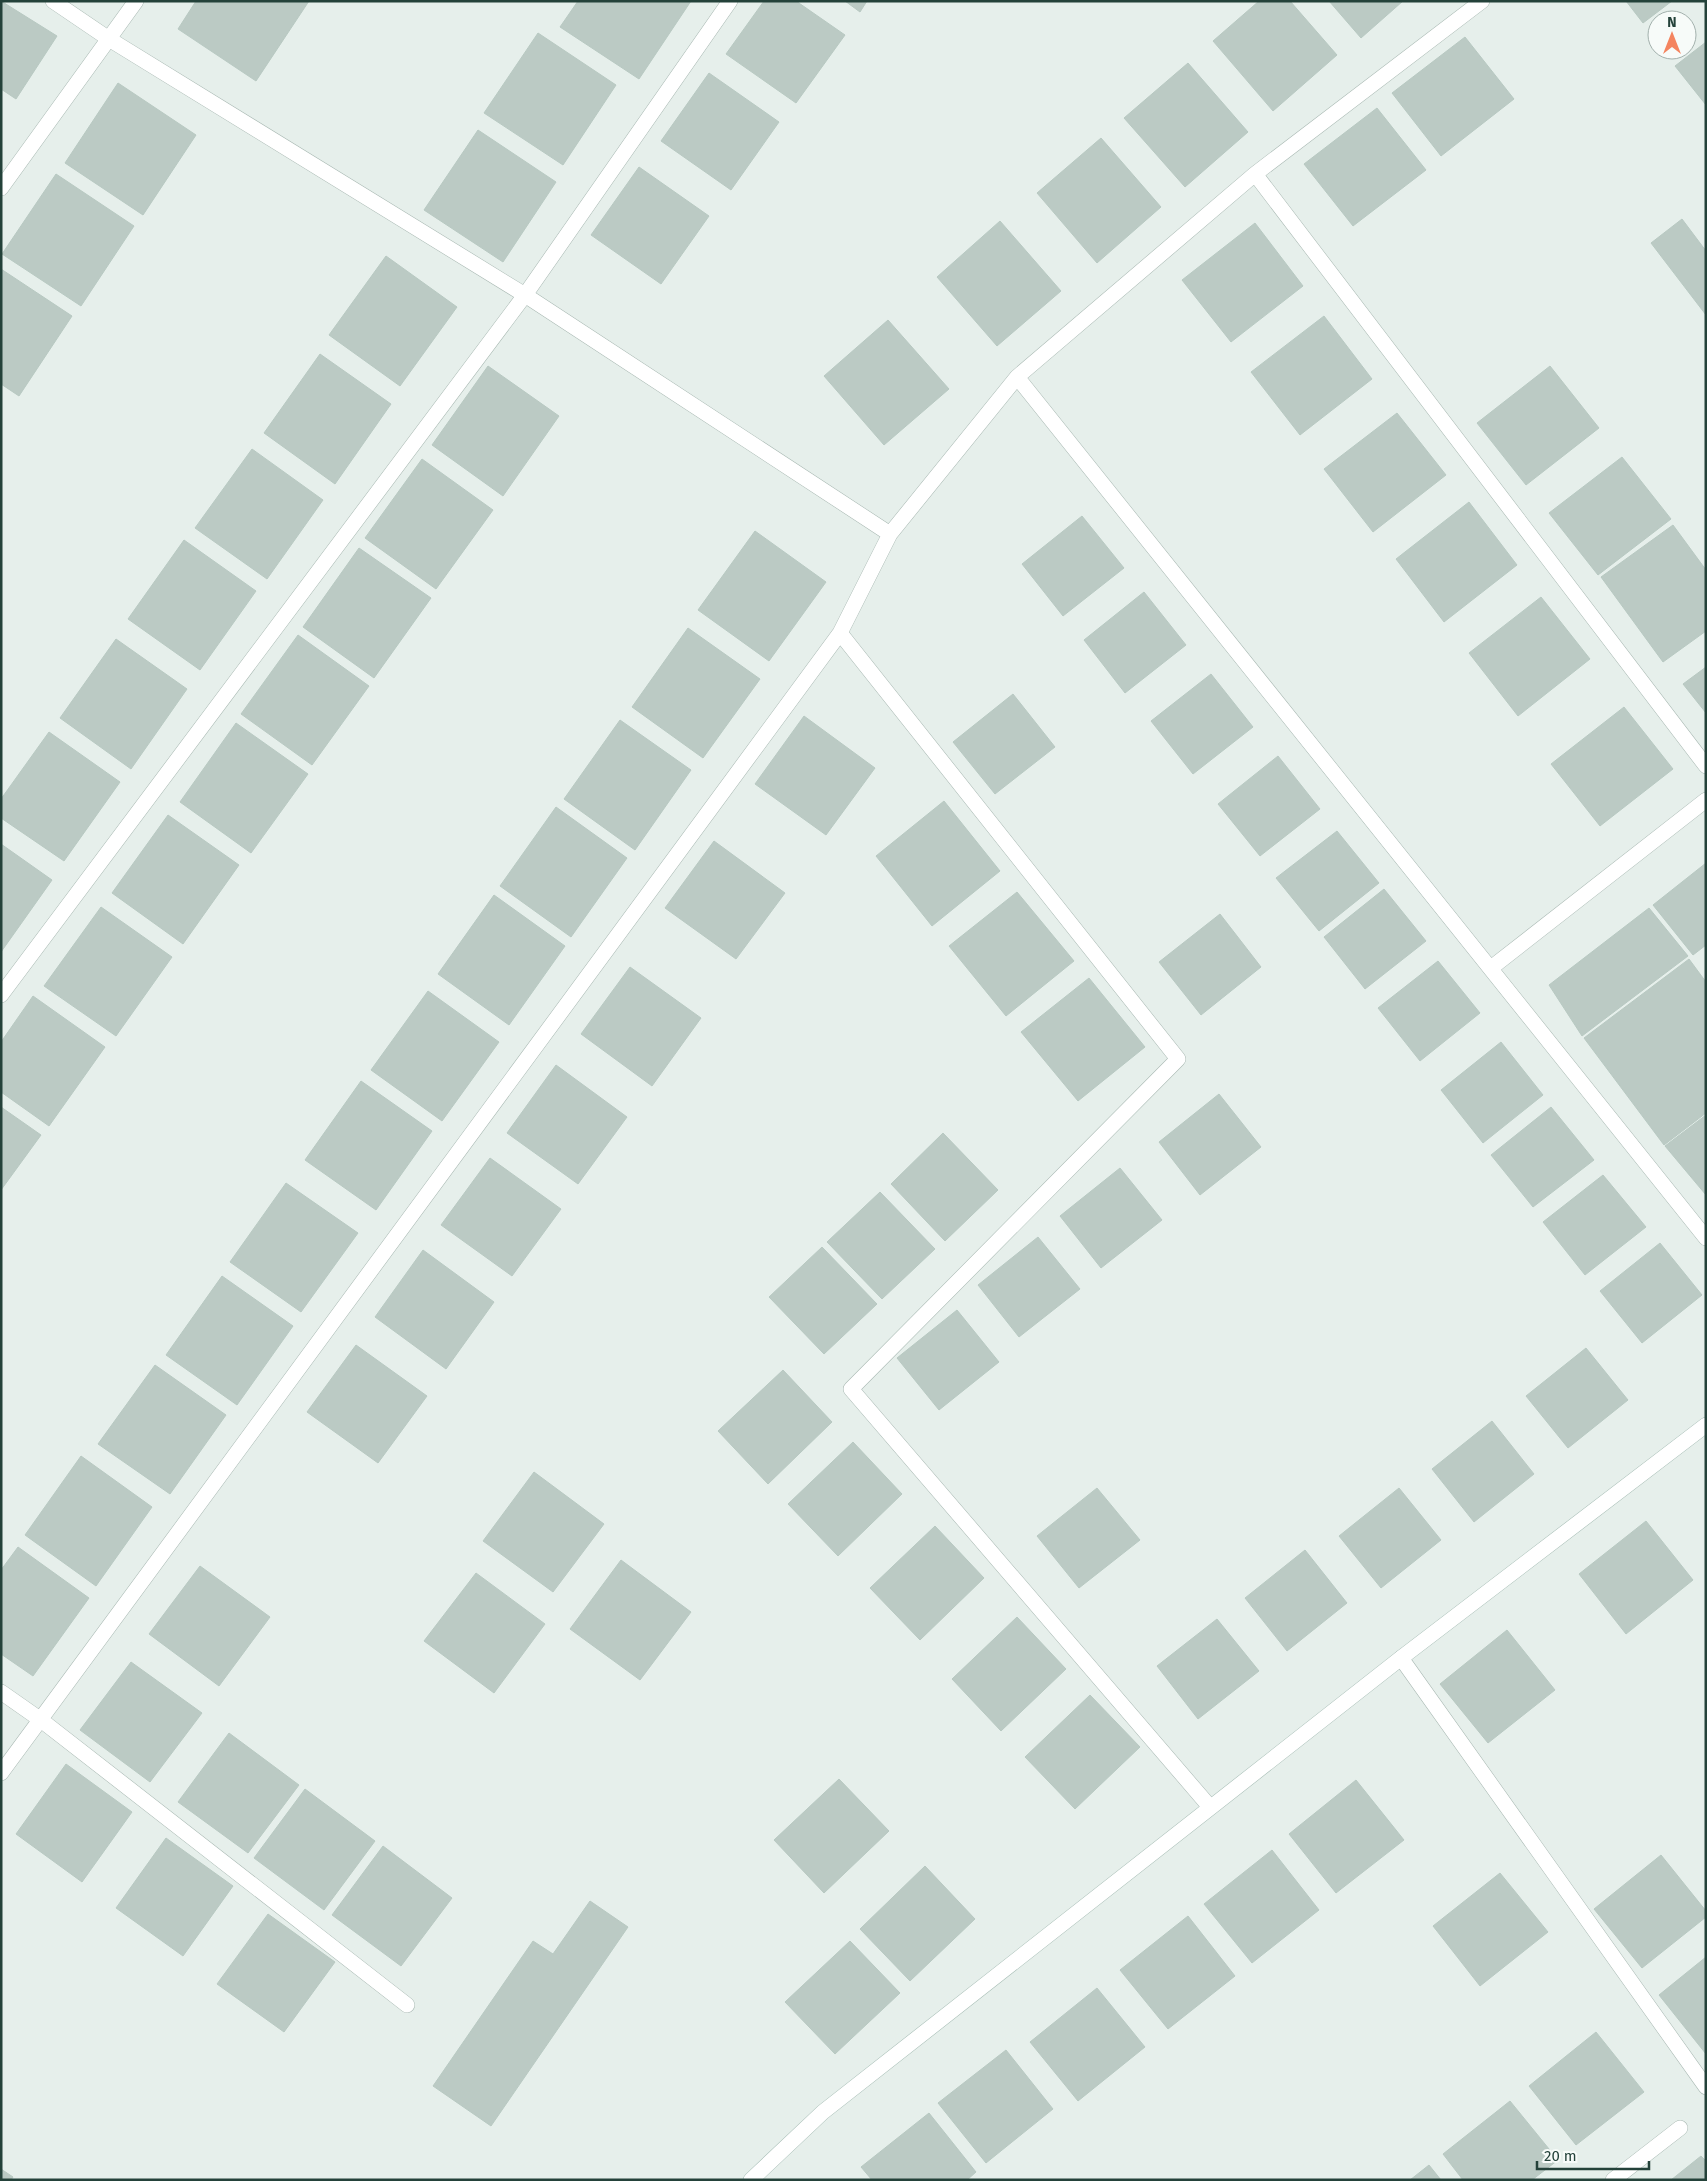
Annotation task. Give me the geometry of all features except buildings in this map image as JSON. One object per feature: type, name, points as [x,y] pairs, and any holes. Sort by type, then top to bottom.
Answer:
[{"type":"street","points":[[53,1],[109,39],[525,295],[890,534]]},
{"type":"street","points":[[1,188],[136,1]]},
{"type":"street","points":[[1,995],[525,295],[730,1]]},
{"type":"street","points":[[1,1773],[840,633],[890,534],[1016,378],[1255,174],[1482,1]]},
{"type":"street","points":[[1255,174],[1706,766]]},
{"type":"street","points":[[1016,378],[1706,1238]]},
{"type":"street","points":[[840,633],[1178,1059],[851,1389],[1210,1807]]},
{"type":"street","points":[[1491,968],[1706,800]]},
{"type":"street","points":[[751,2180],[823,2112],[1401,1658],[1706,1426]]},
{"type":"street","points":[[1401,1658],[1706,2087]]},
{"type":"street","points":[[1,1692],[41,1720],[407,2005]]},
{"type":"street","points":[[1614,2180],[1680,2128]]}]
